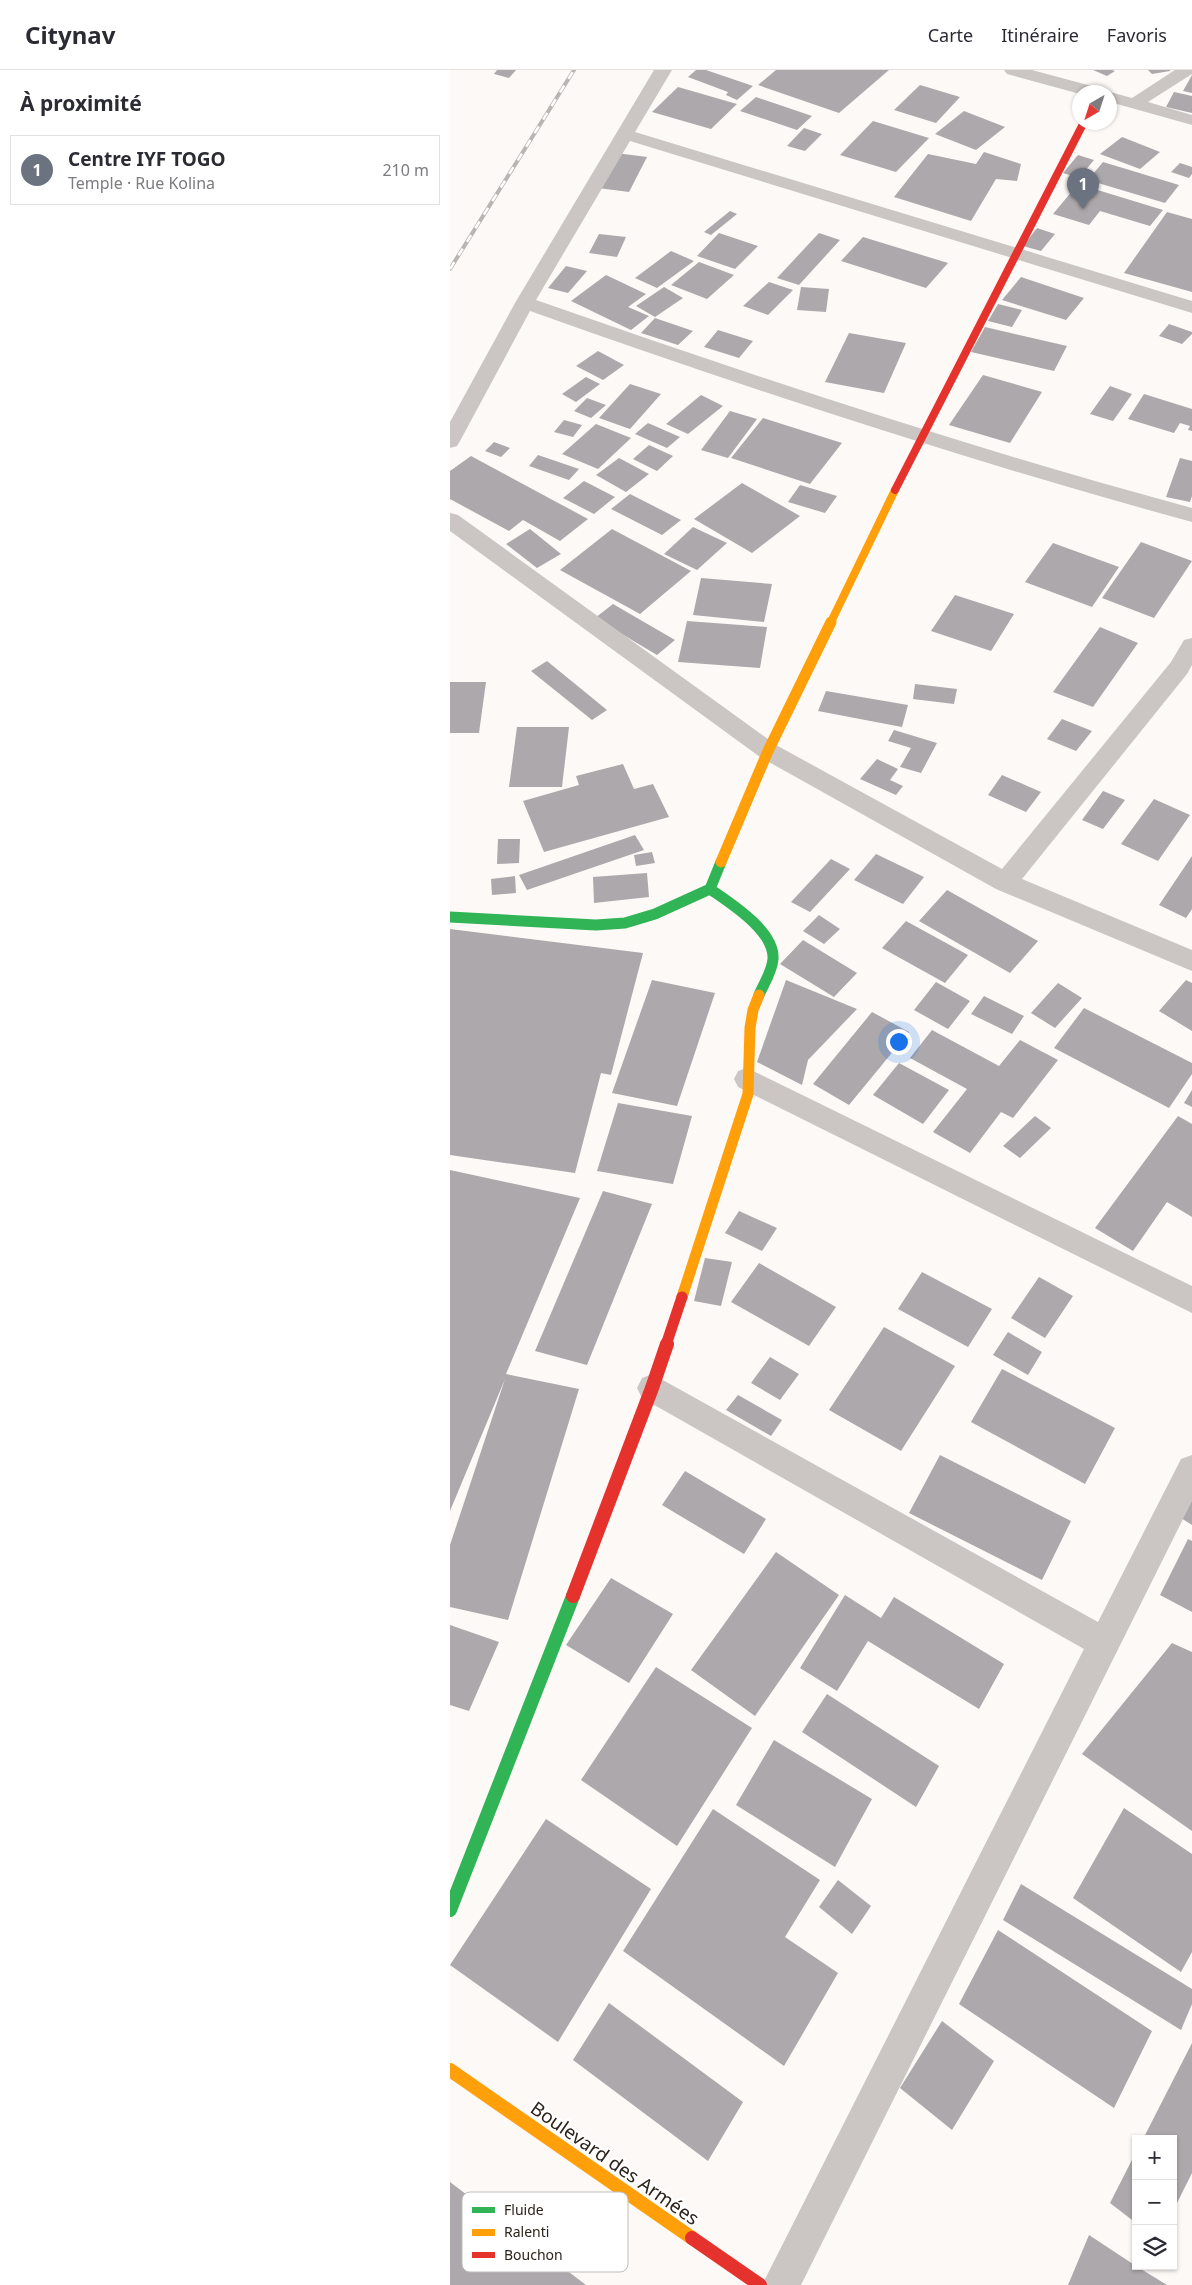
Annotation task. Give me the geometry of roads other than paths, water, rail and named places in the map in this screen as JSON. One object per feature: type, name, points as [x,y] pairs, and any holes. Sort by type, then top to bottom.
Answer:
[{"type":"street","points":[[450,441],[525,303],[663,70]]},
{"type":"street","points":[[1013,70],[1072,86]]},
{"type":"street","points":[[1086,85],[1087,70]]},
{"type":"street","points":[[1134,104],[1187,70]]},
{"type":"street","points":[[1117,99],[1192,120]]},
{"type":"street","points":[[450,917],[596,925],[625,922],[655,914],[710,888],[768,750],[920,438],[1080,130]]},
{"type":"street","points":[[625,134],[1192,307]]},
{"type":"street","points":[[525,303],[920,438],[1044,475],[1192,515]]},
{"type":"street","points":[[450,520],[768,750],[1005,882],[1192,961]]},
{"type":"street","points":[[1005,882],[1179,668],[1192,646]]},
{"type":"street","points":[[450,1910],[544,1672],[652,1388],[748,1094],[747,1079],[752,1012],[773,956],[768,940],[755,923],[710,888]]},
{"type":"street","points":[[747,1079],[1192,1300]]},
{"type":"street","points":[[652,1388],[1103,1642]]},
{"type":"street","points":[[781,2285],[1103,1642],[1192,1469]]},
{"type":"street","name":"Boulevard des Armées","points":[[450,2070],[626,2192]]},
{"type":"street","name":"Boulevard des Armées","points":[[628,2193],[760,2285]]},
{"type":"railway","points":[[450,269],[574,70]]},
{"type":"place","name":"Centre IYF TOGO","points":[[1083,209]]}]
